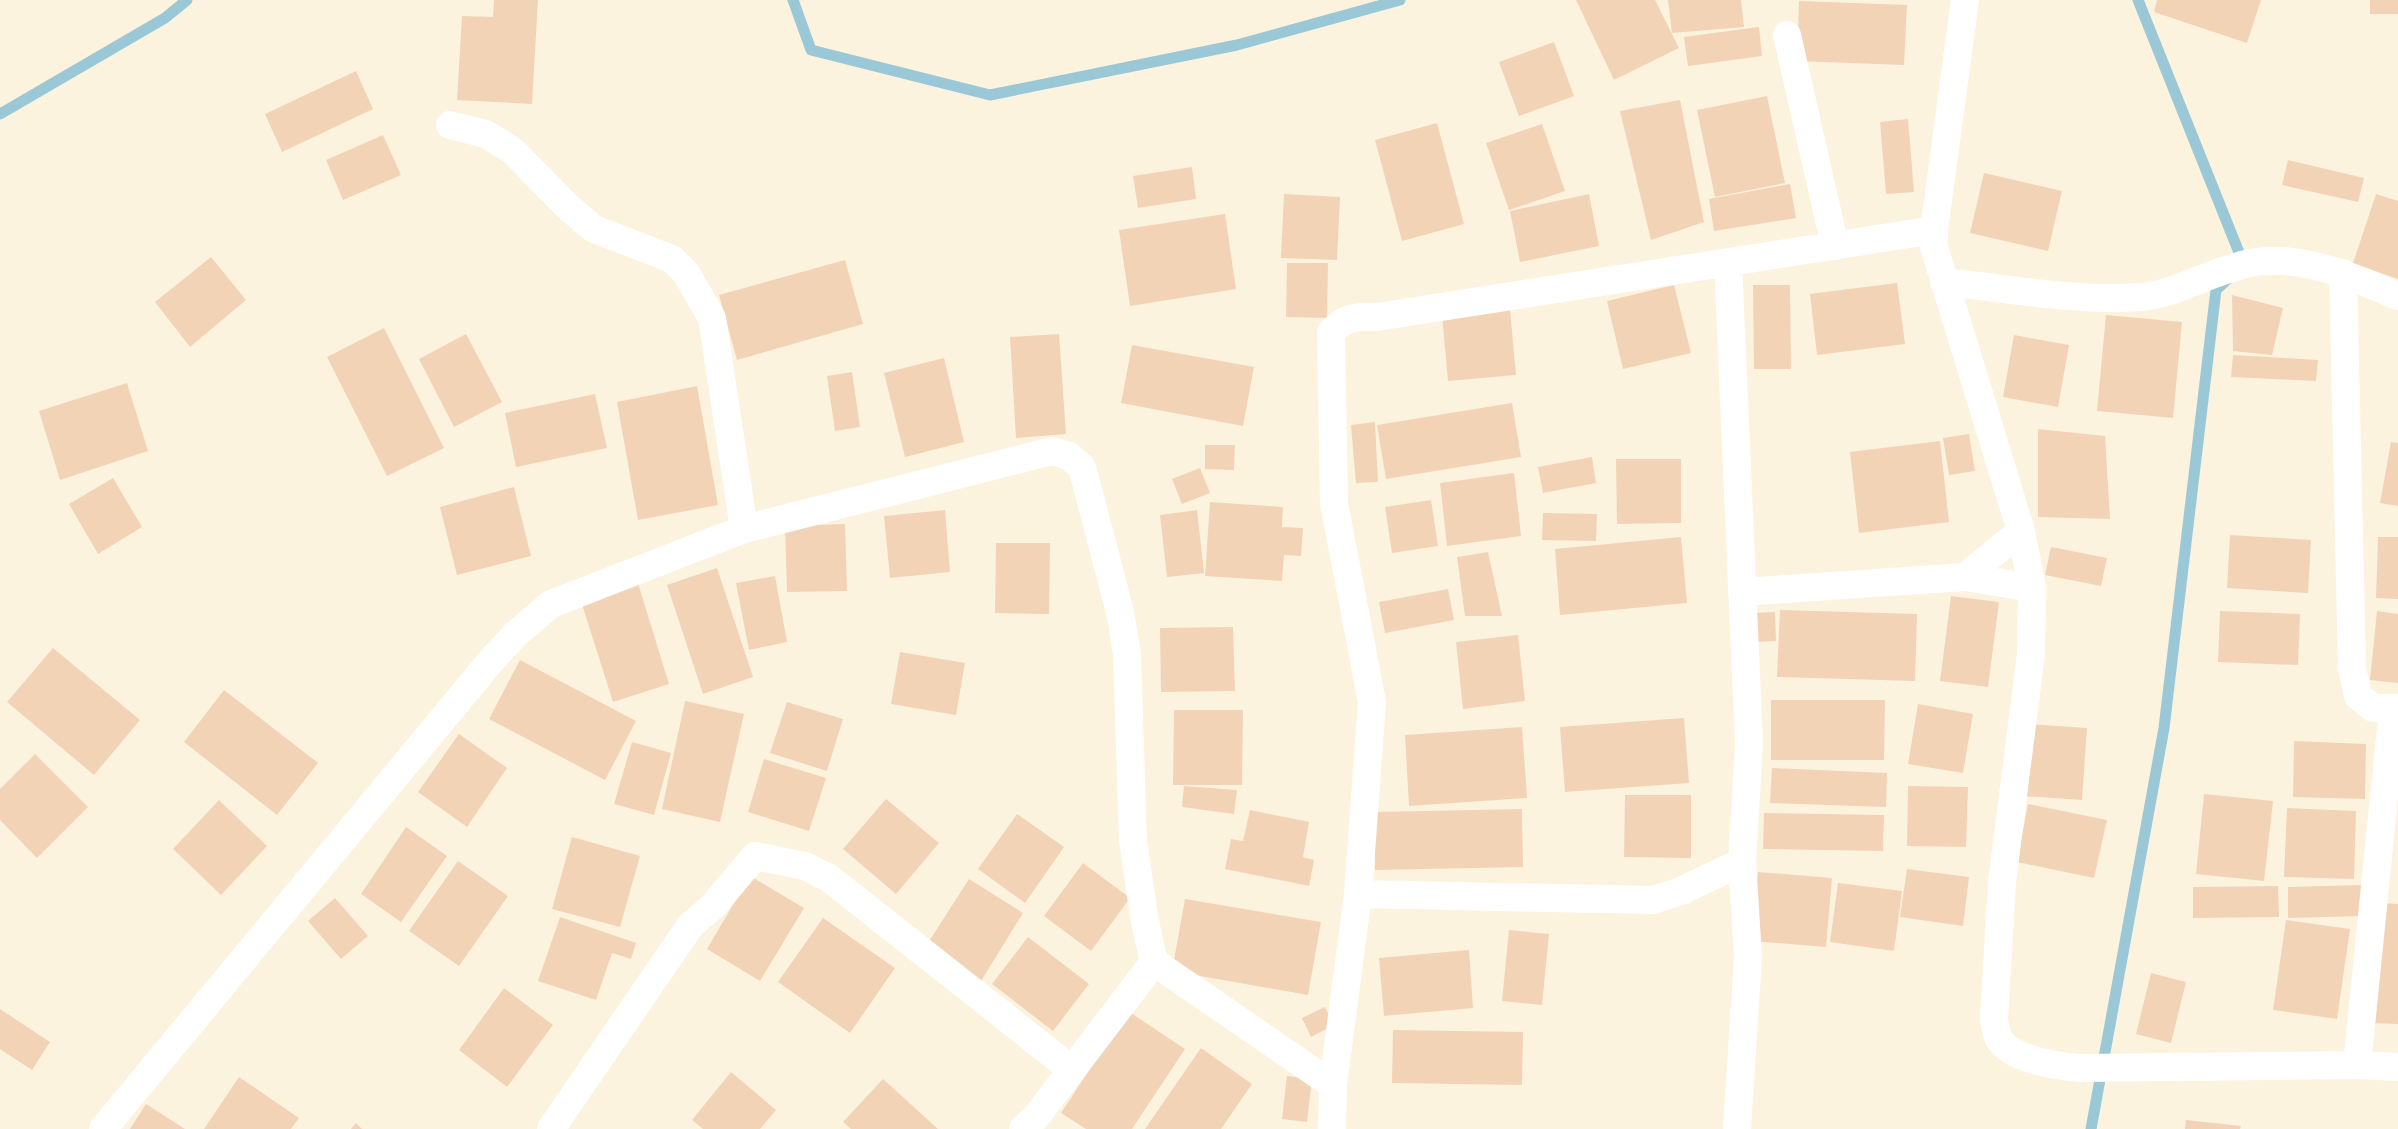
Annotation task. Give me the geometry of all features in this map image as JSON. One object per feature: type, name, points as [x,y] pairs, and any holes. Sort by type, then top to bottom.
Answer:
[{"type":"street","points":[[1965,0],[1934,230],[1934,247],[2021,531],[2032,588],[2031,654],[2002,882],[1994,1019],[1999,1038],[2013,1052],[2056,1066],[2080,1068],[2357,1065],[2398,1067]]},
{"type":"street","points":[[1787,36],[1835,246]]},
{"type":"street","points":[[450,125],[486,134],[513,151],[568,207],[594,229],[672,259],[686,273],[712,318],[744,530]]},
{"type":"street","points":[[1332,1129],[1333,1086],[1358,894],[1372,702],[1334,503],[1331,332],[1341,321],[1356,316],[1377,316],[1934,230]]},
{"type":"street","points":[[1944,282],[2041,292],[2138,297],[2160,295],[2255,262],[2276,261],[2306,264],[2343,273],[2398,296]]},
{"type":"street","points":[[1728,262],[1749,744],[1742,862],[1748,956],[1737,1129]]},
{"type":"street","points":[[2343,273],[2352,668],[2358,696],[2373,708],[2396,708],[2357,1065]]},
{"type":"street","points":[[103,1129],[517,633],[551,604],[744,530],[1052,451],[1069,456],[1082,468],[1120,612],[1127,654],[1133,841],[1144,922],[1154,962],[1333,1086]]},
{"type":"street","points":[[1966,577],[2021,531]]},
{"type":"street","points":[[1742,592],[1966,577],[2032,588]]},
{"type":"street","points":[[551,1129],[690,926],[713,906],[755,856],[796,864],[829,878],[1071,1069]]},
{"type":"street","points":[[1358,894],[1653,900],[1681,891],[1742,862]]},
{"type":"street","points":[[1023,1129],[1036,1117],[1154,962]]},
{"type":"building","points":[[494,0],[538,0],[532,104],[457,100],[462,16],[493,17]]},
{"type":"building","points":[[1576,0],[1655,0],[1679,48],[1614,80]]},
{"type":"building","points":[[1668,0],[1741,0],[1744,27],[1672,33]]},
{"type":"building","points":[[2157,0],[2261,0],[2247,43],[2154,12]]},
{"type":"building","points":[[2370,0],[2398,0],[2398,14],[2370,14]]},
{"type":"building","points":[[1799,1],[1907,5],[1904,65],[1797,61]]},
{"type":"building","points":[[1759,27],[1762,56],[1688,66],[1684,37]]},
{"type":"building","points":[[1554,42],[1574,96],[1519,116],[1499,62]]},
{"type":"building","points":[[356,71],[373,109],[282,152],[265,114]]},
{"type":"building","points":[[1767,96],[1785,183],[1715,197],[1697,110]]},
{"type":"building","points":[[1680,100],[1704,222],[1651,240],[1620,111]]},
{"type":"building","points":[[1908,119],[1914,192],[1886,194],[1880,122]]},
{"type":"building","points":[[1437,123],[1464,224],[1402,241],[1375,140]]},
{"type":"building","points":[[1542,124],[1565,191],[1509,210],[1486,143]]},
{"type":"building","points":[[383,135],[401,175],[343,200],[326,160]]},
{"type":"building","points":[[2288,160],[2364,178],[2358,202],[2282,185]]},
{"type":"building","points":[[1192,167],[1196,199],[1138,208],[1133,176]]},
{"type":"building","points":[[1984,173],[2062,191],[2048,251],[1970,233]]},
{"type":"building","points":[[1790,184],[1796,218],[1714,231],[1709,199]]},
{"type":"building","points":[[1284,194],[1340,197],[1337,260],[1281,258]]},
{"type":"building","points":[[1589,194],[1599,246],[1520,262],[1510,211]]},
{"type":"building","points":[[2376,194],[2398,201],[2398,279],[2353,263]]},
{"type":"building","points":[[1225,214],[1236,289],[1130,306],[1119,230]]},
{"type":"building","points":[[211,257],[246,300],[190,347],[155,302]]},
{"type":"building","points":[[845,260],[863,324],[737,360],[719,295]]},
{"type":"building","points":[[1287,263],[1328,263],[1327,318],[1286,317]]},
{"type":"building","points":[[1897,283],[1905,344],[1817,355],[1810,294]]},
{"type":"building","points":[[1674,285],[1691,353],[1623,369],[1607,301]]},
{"type":"building","points":[[1753,285],[1790,285],[1791,369],[1754,369]]},
{"type":"building","points":[[2232,295],[2283,308],[2272,355],[2233,351]]},
{"type":"building","points":[[1510,309],[1516,375],[1448,381],[1442,315]]},
{"type":"building","points":[[2106,315],[2182,322],[2173,418],[2097,411]]},
{"type":"building","points":[[384,328],[444,448],[387,476],[327,357]]},
{"type":"building","points":[[466,334],[502,402],[454,427],[419,359]]},
{"type":"building","points":[[1059,334],[1066,434],[1016,438],[1010,337]]},
{"type":"building","points":[[2014,335],[2069,345],[2058,407],[2003,397]]},
{"type":"building","points":[[1132,345],[1254,367],[1243,426],[1121,403]]},
{"type":"building","points":[[2233,355],[2318,360],[2316,381],[2231,377]]},
{"type":"building","points":[[944,358],[964,442],[905,457],[884,373]]},
{"type":"building","points":[[852,372],[860,427],[835,431],[827,376]]},
{"type":"building","points":[[127,383],[148,451],[60,480],[39,411]]},
{"type":"building","points":[[697,386],[718,505],[638,520],[617,402]]},
{"type":"building","points":[[595,394],[607,448],[516,467],[505,413]]},
{"type":"building","points":[[1512,403],[1521,457],[1386,479],[1377,425]]},
{"type":"building","points":[[1375,422],[1378,482],[1356,483],[1351,425]]},
{"type":"building","points":[[2038,429],[2105,436],[2110,519],[2038,517]]},
{"type":"building","points":[[1969,434],[1975,471],[1949,475],[1943,438]]},
{"type":"building","points":[[1940,441],[1949,522],[1859,533],[1850,452]]},
{"type":"building","points":[[2391,442],[2398,443],[2398,506],[2380,503]]},
{"type":"building","points":[[1205,445],[1235,445],[1234,470],[1205,469]]},
{"type":"building","points":[[1592,457],[1596,483],[1543,493],[1538,467]]},
{"type":"building","points":[[1616,459],[1681,459],[1681,523],[1617,524]]},
{"type":"building","points":[[1200,468],[1210,493],[1182,504],[1172,479]]},
{"type":"building","points":[[1514,473],[1521,536],[1447,546],[1440,483]]},
{"type":"building","points":[[113,478],[142,527],[98,554],[69,504]]},
{"type":"building","points":[[514,487],[531,556],[457,575],[440,507]]},
{"type":"building","points":[[1431,500],[1438,546],[1392,553],[1385,507]]},
{"type":"building","points":[[1210,502],[1283,507],[1282,527],[1303,528],[1301,556],[1284,555],[1282,581],[1205,576]]},
{"type":"building","points":[[945,510],[950,572],[890,578],[884,516]]},
{"type":"building","points":[[1197,510],[1204,573],[1167,577],[1160,515]]},
{"type":"building","points":[[1543,513],[1597,514],[1596,541],[1542,540]]},
{"type":"building","points":[[845,524],[847,591],[787,592],[785,526]]},
{"type":"building","points":[[2230,535],[2311,540],[2308,593],[2227,588]]},
{"type":"building","points":[[1681,537],[1687,603],[1560,615],[1555,549]]},
{"type":"building","points":[[2378,537],[2398,537],[2398,599],[2376,598]]},
{"type":"building","points":[[996,543],[1050,543],[1049,614],[995,613]]},
{"type":"building","points":[[2051,547],[2107,558],[2101,586],[2045,575]]},
{"type":"building","points":[[1488,552],[1502,616],[1465,616],[1457,557]]},
{"type":"building","points":[[717,568],[753,677],[703,694],[667,585]]},
{"type":"building","points":[[775,576],[787,642],[749,650],[736,583]]},
{"type":"building","points":[[637,580],[669,684],[613,702],[580,598]]},
{"type":"building","points":[[1448,589],[1454,620],[1385,633],[1379,602]]},
{"type":"building","points":[[1951,596],[1999,602],[1988,687],[1940,681]]},
{"type":"building","points":[[1780,610],[1917,614],[1915,681],[1777,677]]},
{"type":"building","points":[[2220,611],[2300,614],[2298,665],[2218,662]]},
{"type":"building","points":[[2377,611],[2398,614],[2398,683],[2370,680]]},
{"type":"building","points":[[1775,612],[1776,641],[1755,642],[1754,613]]},
{"type":"building","points":[[1233,627],[1235,691],[1161,692],[1160,628]]},
{"type":"building","points":[[1518,635],[1525,701],[1463,709],[1456,642]]},
{"type":"building","points":[[53,648],[140,720],[94,775],[7,702]]},
{"type":"building","points":[[900,652],[965,663],[956,715],[891,704]]},
{"type":"building","points":[[520,660],[636,721],[605,780],[489,719]]},
{"type":"building","points":[[224,690],[318,763],[277,815],[184,742]]},
{"type":"building","points":[[1771,700],[1885,700],[1884,760],[1771,760]]},
{"type":"building","points":[[685,701],[744,714],[720,822],[662,809]]},
{"type":"building","points":[[787,702],[843,719],[827,771],[770,753]]},
{"type":"building","points":[[1918,704],[1973,714],[1963,773],[1908,764]]},
{"type":"building","points":[[1174,710],[1243,710],[1242,785],[1173,785]]},
{"type":"building","points":[[1684,718],[1689,783],[1565,792],[1560,727]]},
{"type":"building","points":[[2028,724],[2087,728],[2082,800],[2023,796]]},
{"type":"building","points":[[1522,727],[1527,798],[1409,806],[1405,735]]},
{"type":"building","points":[[459,734],[507,768],[467,827],[418,792]]},
{"type":"building","points":[[2294,741],[2366,744],[2365,799],[2293,797]]},
{"type":"building","points":[[632,742],[671,753],[654,815],[614,804]]},
{"type":"building","points":[[35,754],[88,807],[37,858],[0,820],[0,789]]},
{"type":"building","points":[[764,759],[826,778],[809,831],[748,812]]},
{"type":"building","points":[[1772,768],[1887,773],[1886,807],[1770,803]]},
{"type":"building","points":[[1184,786],[1237,790],[1234,814],[1182,807]]},
{"type":"building","points":[[1908,786],[1968,787],[1966,847],[1907,846]]},
{"type":"building","points":[[2204,794],[2273,801],[2264,881],[2196,874]]},
{"type":"building","points":[[1625,795],[1691,795],[1691,858],[1624,857]]},
{"type":"building","points":[[886,799],[939,843],[896,894],[843,849]]},
{"type":"building","points":[[219,800],[267,846],[221,895],[173,849]]},
{"type":"building","points":[[2028,804],[2107,820],[2094,878],[2017,862]]},
{"type":"building","points":[[2287,808],[2356,811],[2354,879],[2284,877]]},
{"type":"building","points":[[1522,809],[1523,867],[1375,870],[1375,812]]},
{"type":"building","points":[[1250,810],[1309,822],[1303,857],[1314,860],[1309,886],[1225,869],[1231,839],[1243,841]]},
{"type":"building","points":[[1764,813],[1884,815],[1883,851],[1763,849]]},
{"type":"building","points":[[1017,814],[1064,847],[1025,903],[978,869]]},
{"type":"building","points":[[406,827],[447,856],[401,922],[361,894]]},
{"type":"building","points":[[572,837],[640,856],[620,927],[552,909]]},
{"type":"building","points":[[458,861],[508,896],[459,966],[409,931]]},
{"type":"building","points":[[1083,863],[1130,898],[1091,951],[1044,916]]},
{"type":"building","points":[[1907,869],[1969,877],[1963,926],[1900,917]]},
{"type":"building","points":[[1758,872],[1832,878],[1826,947],[1752,941]]},
{"type":"building","points":[[750,876],[804,908],[760,981],[707,949]]},
{"type":"building","points":[[969,879],[1023,913],[981,981],[926,946]]},
{"type":"building","points":[[1838,883],[1902,891],[1894,951],[1830,942]]},
{"type":"building","points":[[2361,885],[2362,916],[2288,918],[2288,887]]},
{"type":"building","points":[[2278,886],[2279,917],[2193,918],[2193,887]]},
{"type":"building","points":[[335,898],[368,936],[341,959],[308,921]]},
{"type":"building","points":[[1185,899],[1321,922],[1308,995],[1172,971]]},
{"type":"building","points":[[2380,903],[2398,904],[2398,1024],[2372,1023]]},
{"type":"building","points":[[560,917],[636,943],[631,959],[612,953],[596,1000],[538,981]]},
{"type":"building","points":[[823,918],[895,968],[850,1033],[778,982]]},
{"type":"building","points":[[2286,920],[2350,929],[2337,1019],[2273,1010]]},
{"type":"building","points":[[1509,930],[1549,934],[1542,1005],[1502,1001]]},
{"type":"building","points":[[1028,937],[1089,984],[1053,1031],[992,984]]},
{"type":"building","points":[[1469,950],[1473,1008],[1384,1016],[1379,958]]},
{"type":"building","points":[[2151,973],[2186,982],[2171,1043],[2136,1034]]},
{"type":"building","points":[[504,988],[553,1025],[507,1087],[459,1050]]},
{"type":"building","points":[[1325,1007],[1334,1025],[1311,1037],[1302,1018]]},
{"type":"building","points":[[0,1009],[50,1042],[32,1070],[0,1049]]},
{"type":"building","points":[[1128,1011],[1185,1049],[1132,1129],[1086,1129],[1061,1113]]},
{"type":"building","points":[[1393,1030],[1523,1032],[1522,1085],[1392,1083]]},
{"type":"building","points":[[1201,1048],[1252,1084],[1221,1129],[1145,1129]]},
{"type":"building","points":[[731,1072],[776,1110],[760,1129],[703,1129],[692,1120]]},
{"type":"building","points":[[1287,1076],[1312,1079],[1307,1122],[1282,1119]]},
{"type":"building","points":[[239,1077],[299,1118],[291,1129],[204,1129]]},
{"type":"building","points":[[883,1079],[938,1129],[851,1129],[843,1122]]},
{"type":"building","points":[[146,1104],[185,1129],[130,1129]]},
{"type":"building","points":[[2186,1120],[2241,1126],[2240,1129],[2185,1129]]},
{"type":"building","points":[[356,1123],[362,1129],[351,1129]]},
{"type":"waterway","points":[[0,114],[165,18],[187,0]]},
{"type":"waterway","points":[[793,0],[811,50],[990,95],[1237,45],[1400,0]]},
{"type":"waterway","points":[[2138,0],[2244,265]]},
{"type":"waterway","points":[[2091,1129],[2164,728],[2216,290],[2230,277]]}]
